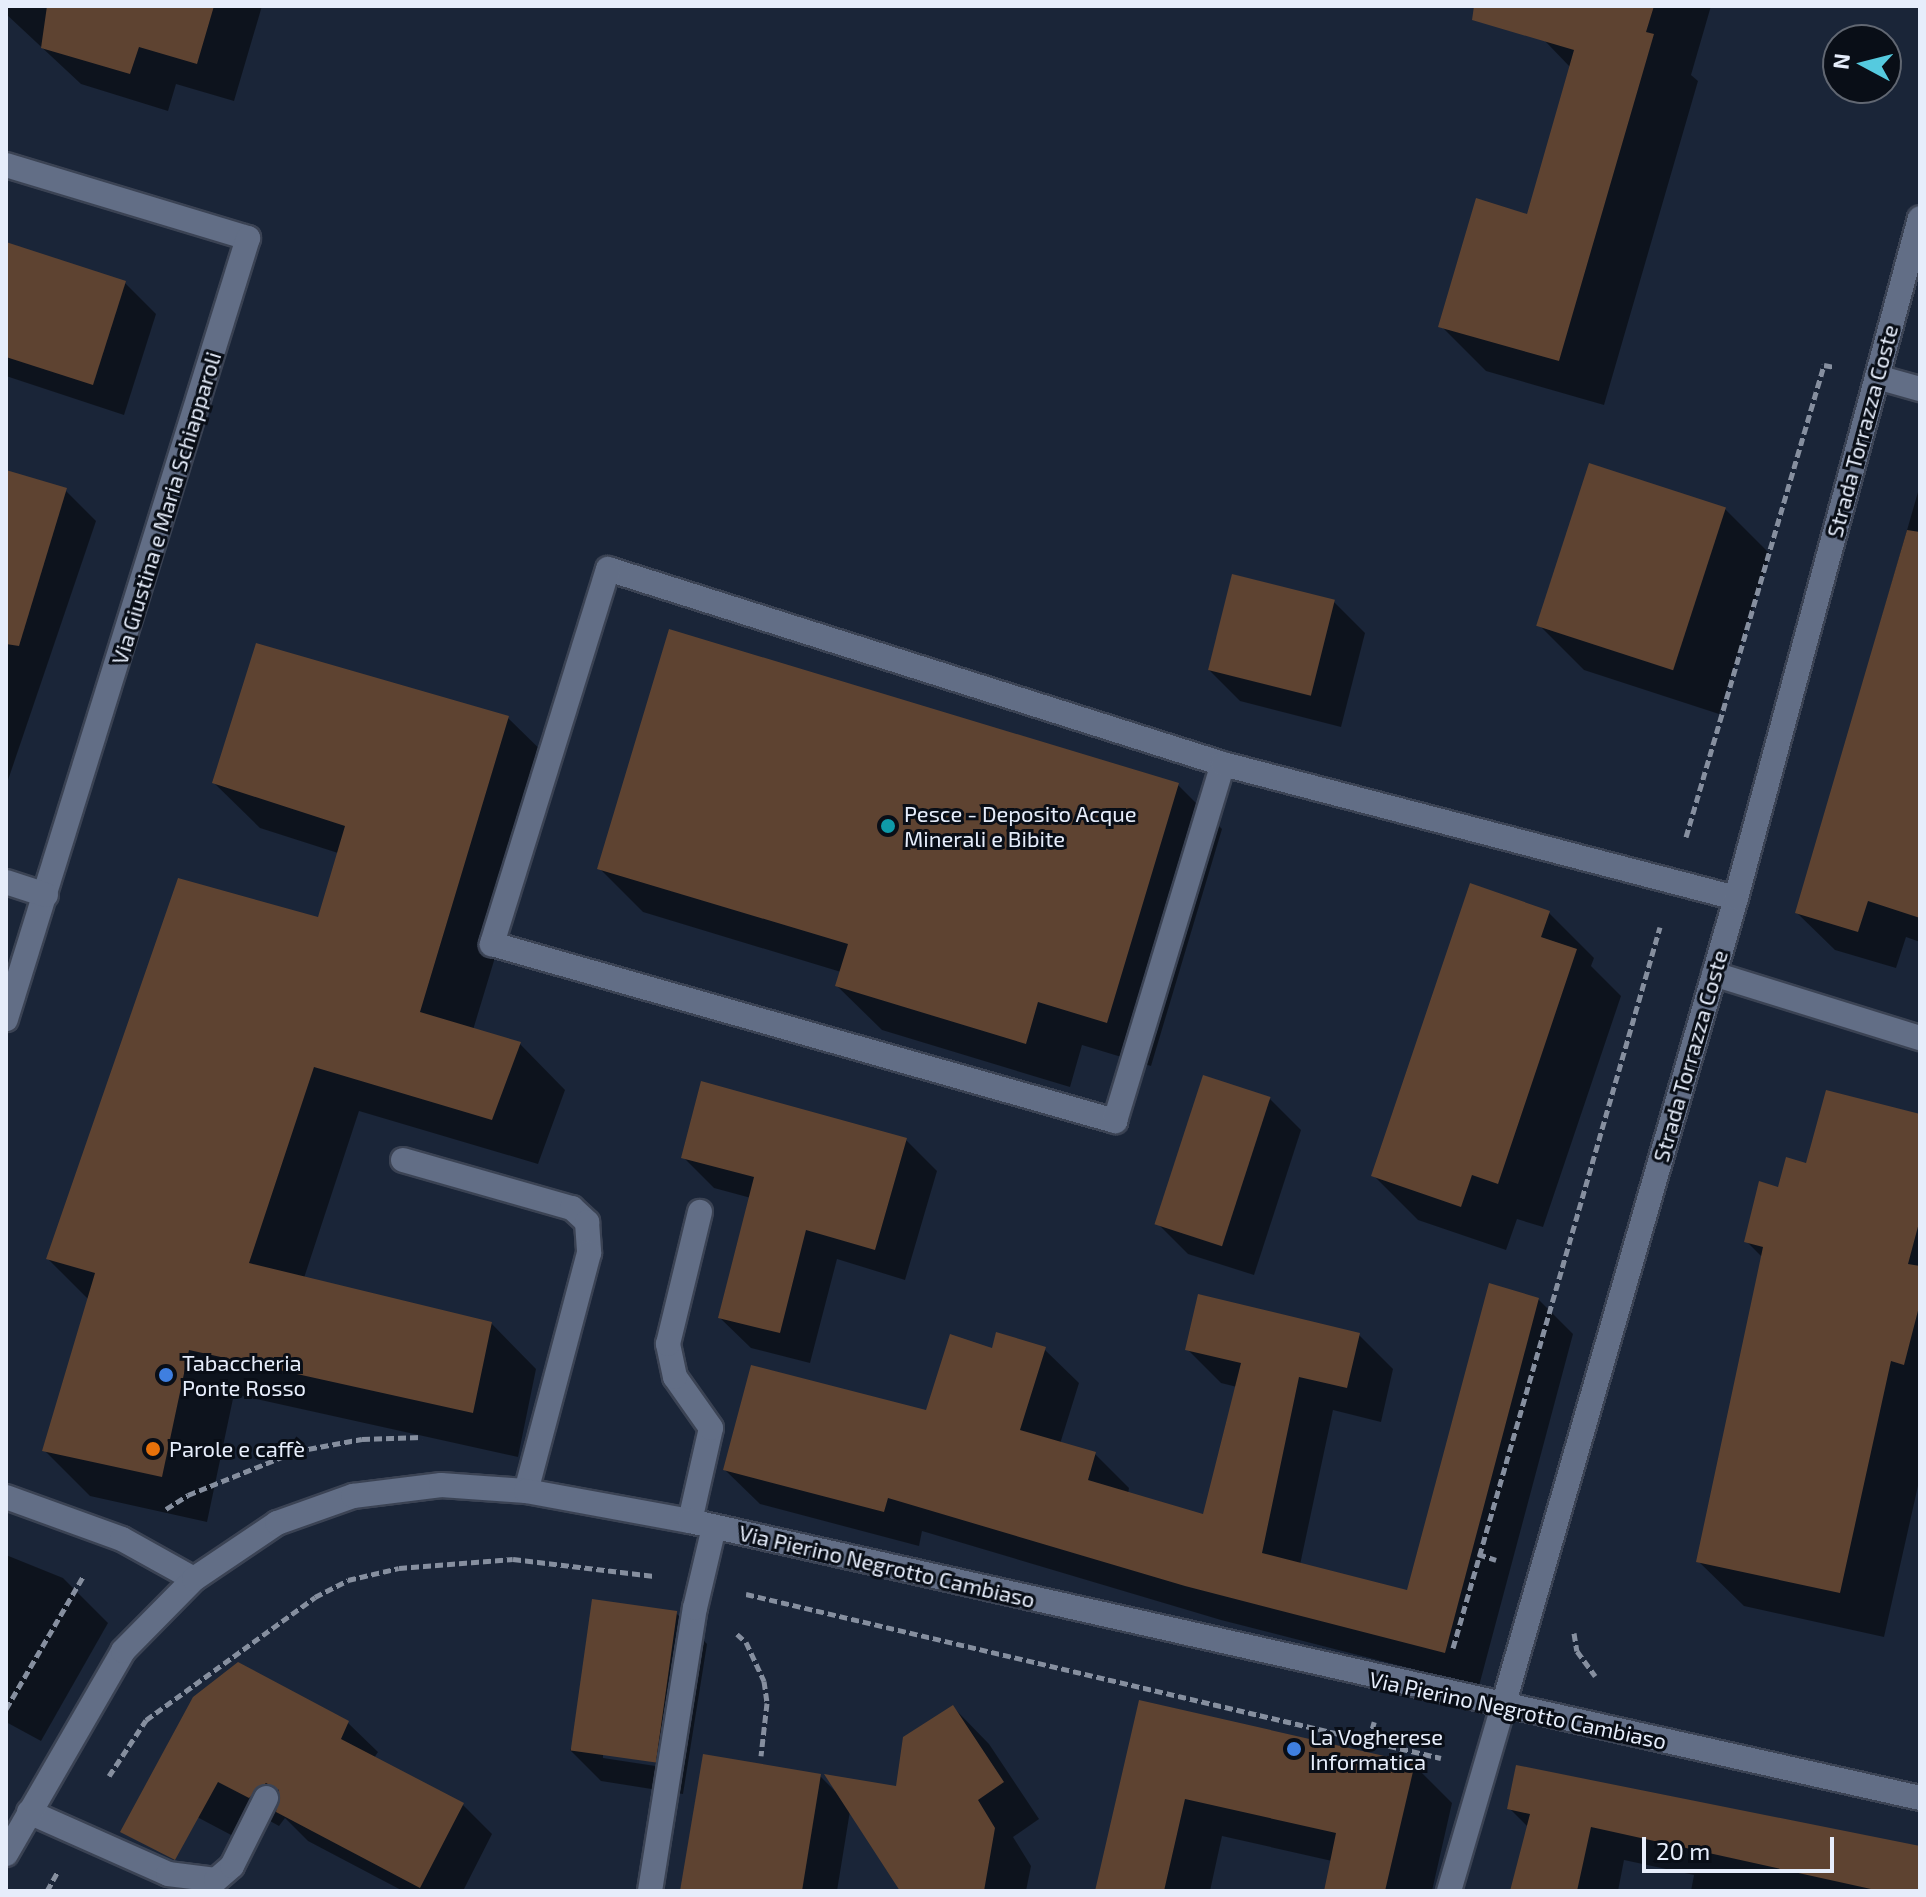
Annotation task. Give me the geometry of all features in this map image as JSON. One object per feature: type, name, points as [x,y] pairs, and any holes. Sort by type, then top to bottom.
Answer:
[{"type":"street","name":"Via Giustina e Maria Schiapparoli","points":[[6,165],[248,238],[6,1019]]},
{"type":"street","name":"Strada Torrazza Coste","points":[[1449,1891],[1736,898],[1920,218]]},
{"type":"street","points":[[1877,377],[1920,389]]},
{"type":"street","points":[[1223,764],[1115,1121],[492,944],[608,569],[1223,764],[1736,898]]},
{"type":"street","points":[[6,882],[46,895]]},
{"type":"street","points":[[1714,974],[1920,1038]]},
{"type":"street","points":[[403,1160],[572,1208],[587,1222],[589,1253],[526,1491]]},
{"type":"street","points":[[690,1521],[711,1428],[675,1377],[668,1344],[700,1212]]},
{"type":"street","name":"Via Pierino Negrotto Cambiaso","points":[[6,1854],[123,1651],[194,1579],[277,1523],[353,1496],[441,1485],[526,1491],[690,1521],[1920,1798]]},
{"type":"street","points":[[6,1497],[122,1539],[194,1579]]},
{"type":"street","points":[[650,1891],[695,1608],[714,1527]]},
{"type":"street","points":[[29,1812],[168,1874],[216,1880],[232,1866],[266,1798]]},
{"type":"path","points":[[1452,1655],[1824,365],[1877,377]]},
{"type":"path","points":[[695,1608],[746,1642],[756,1661],[767,1703],[761,1756]]},
{"type":"path","points":[[1573,1628],[1577,1651],[1606,1686]]},
{"type":"path","points":[[47,1891],[51,1884]]},
{"type":"building","points":[[47,6],[214,6],[197,64],[139,47],[130,74],[41,48]]},
{"type":"building","points":[[1474,6],[1654,6],[1646,32],[1654,34],[1559,361],[1438,327],[1476,198],[1527,214],[1574,50],[1472,20]]},
{"type":"building","points":[[6,242],[126,281],[93,385],[6,357]]},
{"type":"building","points":[[1589,463],[1726,507],[1673,670],[1536,626]]},
{"type":"building","points":[[6,470],[67,488],[19,646],[6,644]]},
{"type":"building","points":[[1907,530],[1920,532],[1920,918],[1868,901],[1858,932],[1795,913]]},
{"type":"building","points":[[1232,574],[1335,600],[1311,696],[1208,670]]},
{"type":"building","name":"Pesce - Deposito Acque Minerali e Bibite","points":[[669,629],[1179,783],[1107,1023],[1038,1002],[1026,1044],[835,986],[848,944],[597,869]]},
{"type":"building","points":[[256,643],[509,716],[420,1012],[521,1042],[492,1120],[314,1067],[249,1263],[492,1322],[473,1413],[189,1350],[162,1477],[42,1451],[95,1273],[46,1259],[178,878],[318,917],[345,826],[212,783]]},
{"type":"building","points":[[1470,883],[1550,911],[1541,937],[1577,949],[1498,1184],[1472,1175],[1461,1207],[1371,1176]]},
{"type":"building","points":[[1203,1075],[1271,1097],[1222,1246],[1154,1224]]},
{"type":"building","points":[[701,1081],[907,1138],[875,1250],[806,1230],[780,1333],[718,1318],[754,1177],[681,1158]]},
{"type":"building","points":[[1826,1090],[1920,1114],[1920,1219],[1908,1264],[1920,1266],[1920,1303],[1904,1365],[1891,1361],[1840,1593],[1696,1562],[1763,1247],[1744,1242],[1759,1181],[1778,1187],[1786,1157],[1806,1163]]},
{"type":"building","points":[[1489,1283],[1539,1298],[1445,1653],[1185,1586],[888,1498],[884,1512],[723,1470],[751,1365],[926,1410],[950,1334],[992,1348],[996,1332],[1046,1347],[1020,1430],[1096,1452],[1088,1480],[1203,1514],[1241,1363],[1185,1350],[1198,1294],[1360,1333],[1347,1388],[1299,1377],[1262,1553],[1407,1590]]},
{"type":"building","points":[[592,1599],[677,1611],[656,1762],[571,1751]]},
{"type":"building","points":[[238,1662],[349,1721],[341,1739],[464,1803],[420,1888],[276,1812],[279,1790],[266,1783],[249,1798],[218,1782],[175,1860],[120,1832],[193,1697]]},
{"type":"building","points":[[1139,1700],[1415,1763],[1385,1891],[1324,1891],[1336,1833],[1185,1799],[1164,1891],[1095,1891]]},
{"type":"building","points":[[953,1705],[1004,1782],[978,1800],[995,1828],[984,1891],[900,1891],[824,1774],[896,1786],[903,1737]]},
{"type":"building","points":[[703,1754],[821,1774],[802,1891],[680,1891]]},
{"type":"building","points":[[1516,1765],[1920,1846],[1920,1891],[1880,1891],[1591,1827],[1577,1891],[1510,1891],[1530,1814],[1507,1809]]},
{"type":"place","name":"Pesce - Deposito Acque Minerali e Bibite","points":[[888,826]]},
{"type":"place","name":"Tabaccheria Ponte Rosso","points":[[166,1375]]},
{"type":"place","name":"Parole e caffè","points":[[153,1449]]},
{"type":"place","name":"La Vogherese Informatica","points":[[1294,1749]]}]
